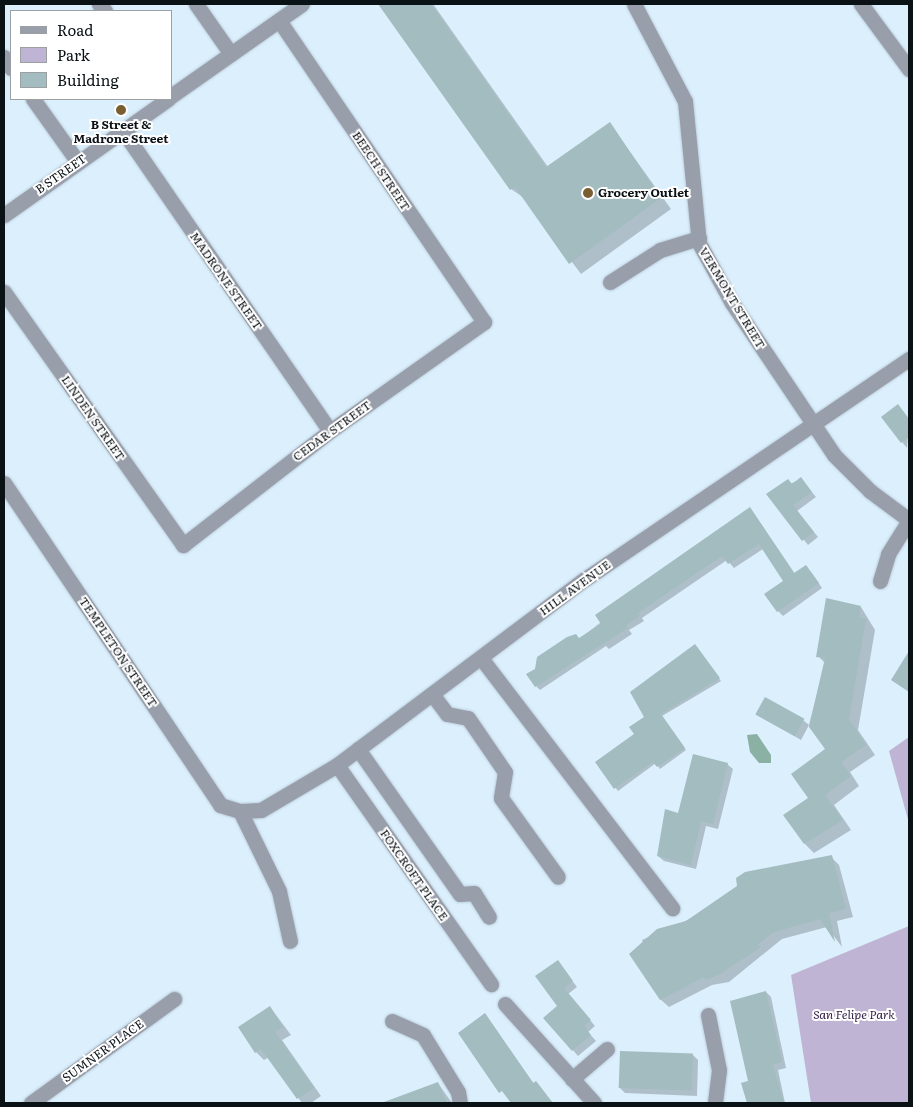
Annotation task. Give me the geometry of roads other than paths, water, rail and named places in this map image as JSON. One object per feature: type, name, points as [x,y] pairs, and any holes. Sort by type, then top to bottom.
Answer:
[{"type":"street","points":[[196,4],[231,54]]},
{"type":"street","points":[[172,95],[302,4]]},
{"type":"street","name":"VERMONT STREET","points":[[634,4],[685,101],[699,238],[732,303],[811,425],[870,491],[909,520]]},
{"type":"street","points":[[861,4],[909,69]]},
{"type":"street","name":"BEECH STREET","points":[[279,20],[484,322]]},
{"type":"street","points":[[35,100],[78,162]]},
{"type":"street","name":"B STREET","points":[[4,215],[167,100]]},
{"type":"street","name":"MADRONE STREET","points":[[123,131],[330,431]]},
{"type":"street","points":[[610,282],[660,250],[699,238]]},
{"type":"street","name":"LINDEN STREET","points":[[4,292],[183,545]]},
{"type":"street","name":"CEDAR STREET","points":[[183,545],[330,431],[484,322]]},
{"type":"street","name":"HILL AVENUE","points":[[240,811],[262,810],[337,765],[585,579],[909,359]]},
{"type":"street","name":"TEMPLETON STREET","points":[[4,483],[220,805],[240,811]]},
{"type":"street","points":[[888,564],[888,554],[909,520]]},
{"type":"street","points":[[880,581],[888,564],[909,539]]},
{"type":"street","points":[[481,658],[672,908]]},
{"type":"street","points":[[432,694],[447,714],[468,718],[505,772],[501,798],[558,877]]},
{"type":"street","points":[[358,749],[460,894],[474,893],[489,917]]},
{"type":"street","name":"FOXCROFT PLACE","points":[[337,765],[491,984]]},
{"type":"street","points":[[240,811],[279,892],[290,941]]},
{"type":"street","name":"SUMNER PLACE","points":[[31,1103],[174,999]]},
{"type":"street","points":[[505,1004],[594,1103]]},
{"type":"street","points":[[708,1015],[719,1070],[715,1103]]},
{"type":"street","points":[[392,1021],[423,1035],[458,1092],[460,1103]]},
{"type":"street","points":[[572,1079],[607,1049]]},
{"type":"place","name":"B Street & Madrone Street","points":[[121,110]]},
{"type":"place","name":"Grocery Outlet","points":[[588,193]]},
{"type":"park label","name":"San Felipe Park","points":[[854,1015]]}]
